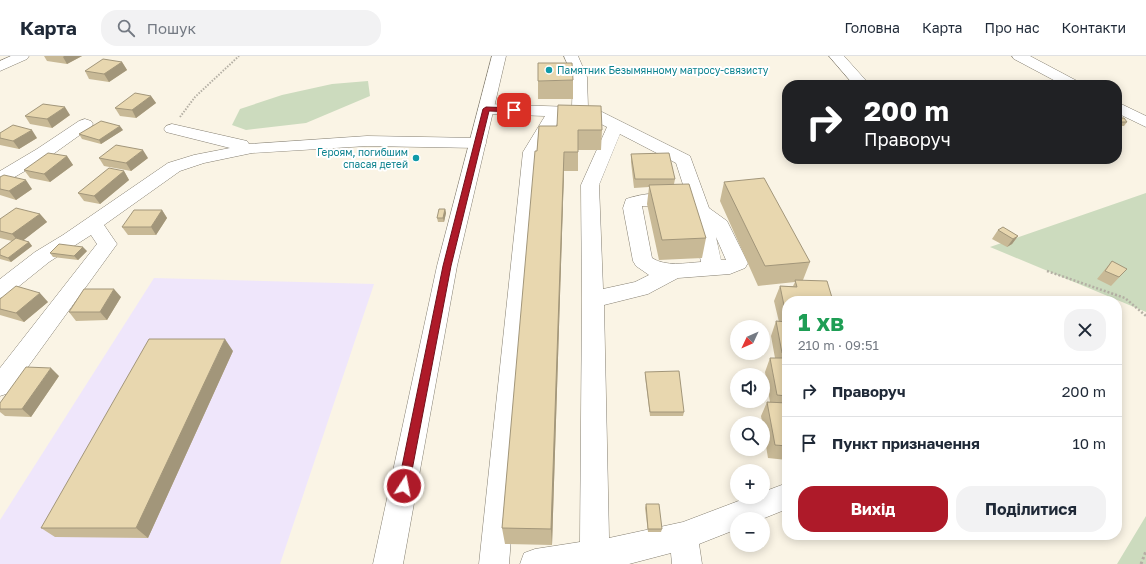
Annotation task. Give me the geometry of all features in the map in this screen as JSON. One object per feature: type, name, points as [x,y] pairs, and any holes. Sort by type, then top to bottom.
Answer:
[{"type":"main road","points":[[0,67],[22,56]]},
{"type":"main road","points":[[388,564],[447,266],[499,56]]},
{"type":"main road","points":[[570,56],[580,77],[580,113]]},
{"type":"main road","points":[[836,56],[858,80]]},
{"type":"main road","points":[[1019,56],[1065,80]]},
{"type":"main road","points":[[486,109],[592,113],[684,160],[699,205],[720,225],[738,263],[730,267],[674,271],[654,269],[643,260],[632,208],[633,203],[641,200],[699,205]]},
{"type":"main road","points":[[1122,110],[1146,122]]},
{"type":"main road","points":[[494,564],[532,152],[556,112]]},
{"type":"main road","points":[[0,178],[43,153],[84,124]]},
{"type":"main road","points":[[595,554],[593,299],[590,185],[616,125]]},
{"type":"main road","points":[[172,129],[252,148]]},
{"type":"main road","points":[[0,290],[42,257],[93,224],[174,167],[216,154],[252,148],[367,142],[478,143]]},
{"type":"main road","points":[[0,386],[107,244],[93,224]]},
{"type":"main road","points":[[593,299],[640,289],[674,271]]},
{"type":"main road","points":[[535,564],[595,554],[618,552],[683,536],[782,498]]},
{"type":"main road","points":[[683,536],[688,564]]},
{"type":"path","points":[[172,129],[195,97],[238,56]]},
{"type":"path","points":[[1047,271],[1119,296]]},
{"type":"path","points":[[1122,297],[1146,316]]},
{"type":"path","points":[[1141,564],[1146,551]]},
{"type":"shaded area","points":[[154,278],[374,284],[280,564],[0,564],[0,520]]},
{"type":"green space","points":[[368,81],[370,96],[306,123],[246,130],[232,125],[240,109],[282,95],[332,84]]},
{"type":"green space","points":[[1146,193],[1146,312],[1122,302],[1122,296],[1108,296],[990,247]]},
{"type":"green space","points":[[1146,516],[1146,564],[1117,564]]},
{"type":"building","points":[[103,59],[122,62],[104,74],[85,71]]},
{"type":"building","points":[[538,63],[572,63],[573,80],[538,81]]},
{"type":"building","points":[[135,93],[151,96],[132,110],[115,108]]},
{"type":"building","points":[[43,104],[65,107],[47,119],[25,116]]},
{"type":"building","points":[[558,105],[601,106],[602,130],[578,130],[578,152],[564,152],[551,529],[502,528],[535,151],[537,151],[539,126],[557,126]]},
{"type":"building","points":[[1122,118],[1124,118],[1127,122],[1122,122]]},
{"type":"building","points":[[101,121],[120,126],[99,140],[79,134]]},
{"type":"building","points":[[13,125],[32,130],[13,141],[0,138],[0,133]]},
{"type":"building","points":[[116,145],[143,150],[126,163],[99,158]]},
{"type":"building","points":[[48,153],[67,156],[44,174],[24,170]]},
{"type":"building","points":[[669,153],[675,179],[635,179],[631,154]]},
{"type":"building","points":[[109,168],[124,171],[94,196],[78,193]]},
{"type":"building","points":[[4,175],[26,180],[9,191],[0,189],[0,177]]},
{"type":"building","points":[[764,178],[810,262],[765,266],[724,182]]},
{"type":"building","points":[[689,184],[706,238],[662,240],[649,185]]},
{"type":"building","points":[[16,208],[40,214],[12,234],[0,231],[0,219]]},
{"type":"building","points":[[439,209],[445,209],[443,218],[437,218]]},
{"type":"building","points":[[134,210],[162,210],[151,227],[122,227]]},
{"type":"building","points":[[1003,227],[1018,236],[1013,239],[998,230]]},
{"type":"building","points":[[16,238],[29,242],[8,258],[0,255],[0,250]]},
{"type":"building","points":[[59,244],[83,247],[74,256],[50,253]]},
{"type":"building","points":[[1112,261],[1127,269],[1119,277],[1105,271]]},
{"type":"building","points":[[795,280],[827,281],[832,296],[782,296],[780,286],[797,287]]},
{"type":"building","points":[[16,286],[40,293],[16,313],[0,309],[0,299]]},
{"type":"building","points":[[84,289],[114,289],[100,312],[69,312]]},
{"type":"building","points":[[776,321],[782,322],[782,353]]},
{"type":"building","points":[[149,339],[225,339],[136,528],[41,528]]},
{"type":"building","points":[[770,358],[782,358],[782,396],[777,395]]},
{"type":"building","points":[[26,367],[51,368],[22,409],[0,409],[0,403]]},
{"type":"building","points":[[679,371],[684,412],[650,412],[645,372]]},
{"type":"building","points":[[770,402],[782,403],[782,446],[775,445],[768,408],[770,408]]},
{"type":"building","points":[[646,504],[659,504],[662,529],[648,529]]},
{"type":"place","name":"Памятник Безымянному матросу-связисту","points":[[549,70]]},
{"type":"place","name":"Героям, погибшим спасая детей","points":[[416,158]]},
{"type":"route","points":[[404,486],[447,266],[486,109],[514,110]]}]
